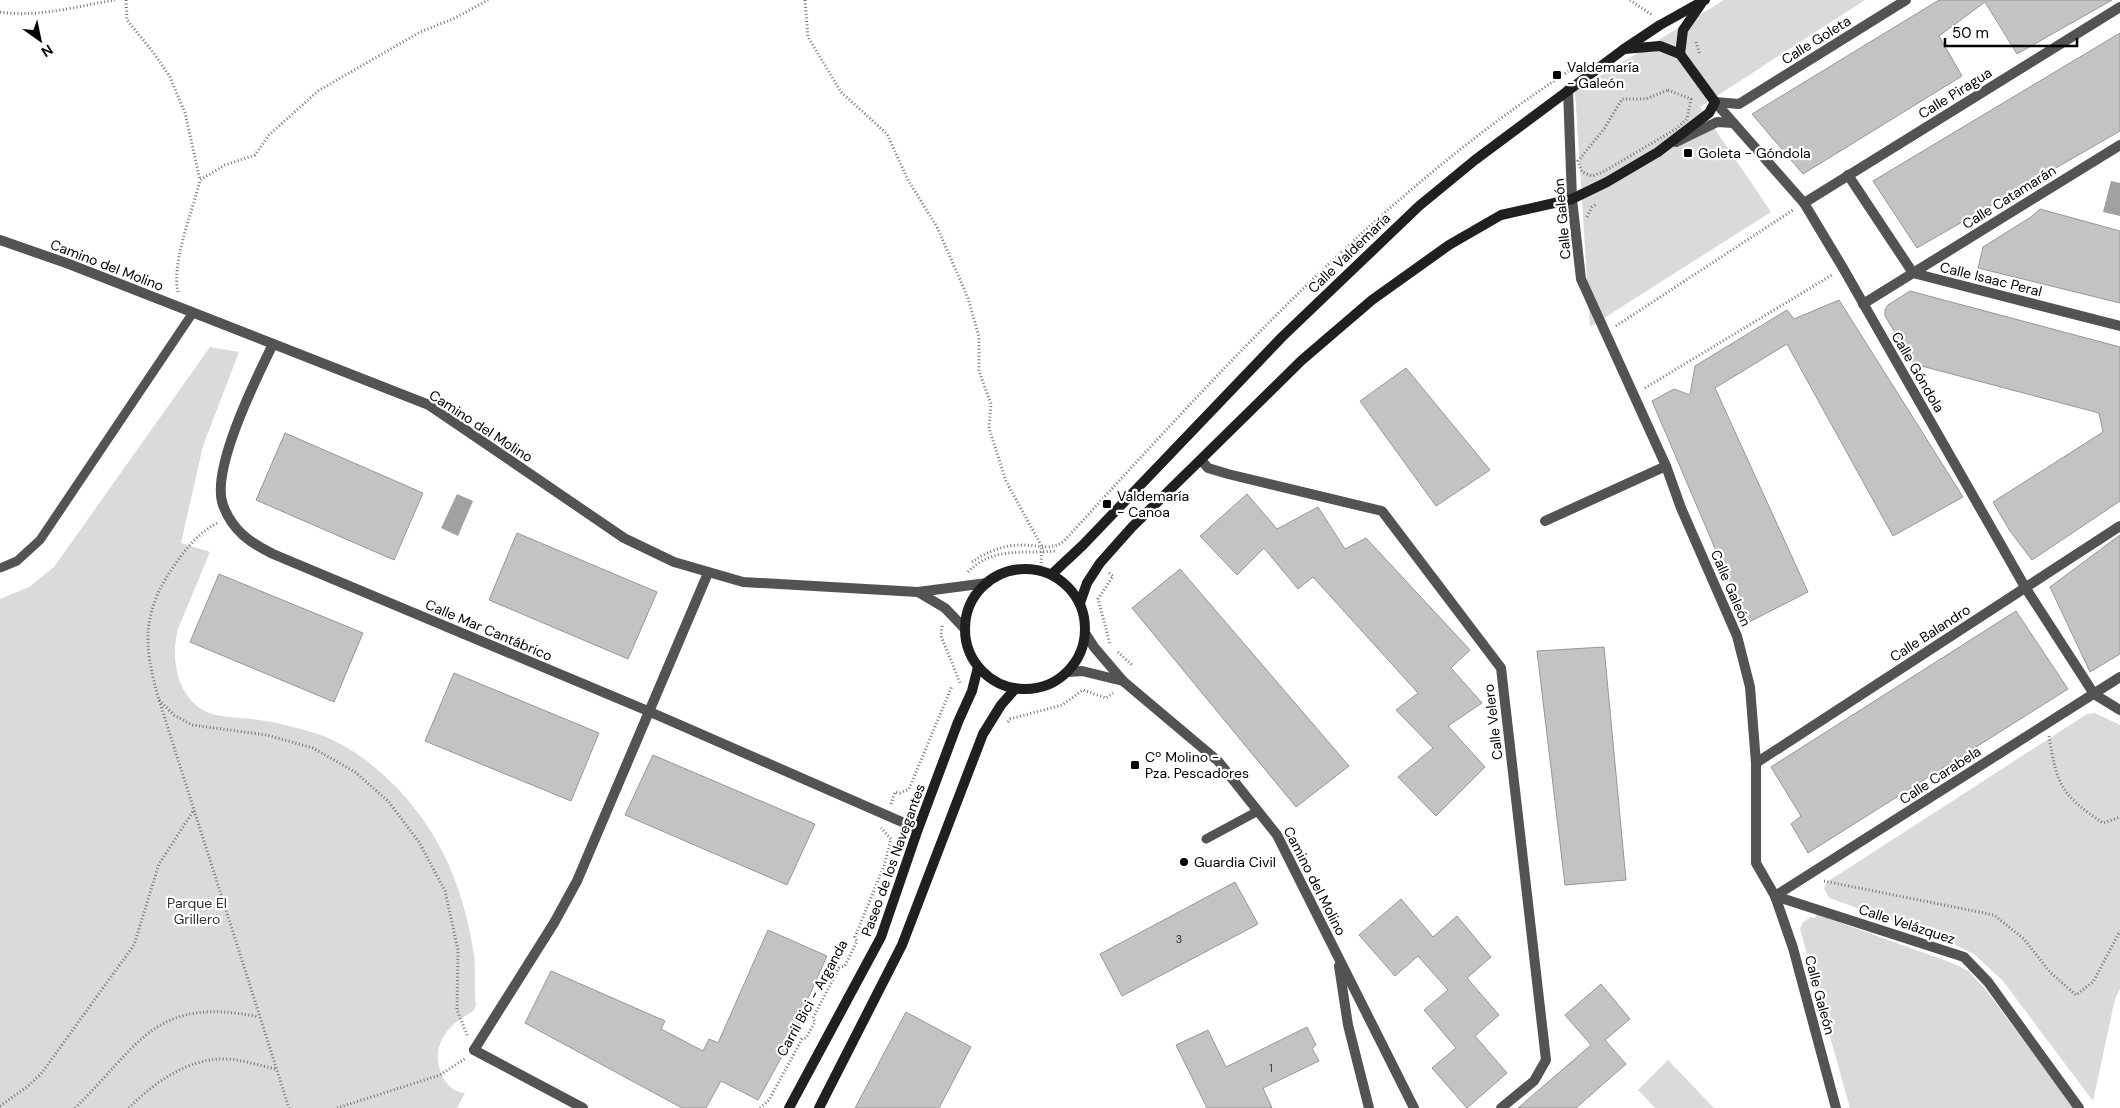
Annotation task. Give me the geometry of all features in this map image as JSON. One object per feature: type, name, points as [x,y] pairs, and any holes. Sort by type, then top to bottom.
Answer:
[{"type":"main road","name":"Calle Valdemaría","points":[[1052,574],[1083,545],[1187,435],[1348,272],[1419,206],[1624,49],[1660,25],[1704,1]]},
{"type":"main road","points":[[1624,49],[1660,46],[1680,54],[1683,30],[1704,1]]},
{"type":"main road","name":"Calle Góndola","points":[[1680,54],[1715,102]]},
{"type":"main road","points":[[1080,603],[1062,581],[1052,574],[1020,569],[1000,575],[987,583],[971,602],[965,629],[969,651],[978,667],[995,682],[1015,689],[1032,689],[1050,684],[1068,672],[1080,653],[1085,633],[1080,603],[1087,583],[1100,563],[1132,526],[1302,360],[1372,300],[1449,245],[1501,215],[1572,199],[1658,152],[1710,113],[1715,102]]},
{"type":"main road","name":"Paseo de los Navegantes","points":[[789,1108],[881,937],[918,829],[958,722],[972,691],[978,667]]},
{"type":"main road","points":[[819,1108],[902,945],[983,734],[1001,705],[1015,689]]},
{"type":"street","name":"Calle Goleta","points":[[1739,104],[1906,0]]},
{"type":"street","name":"Calle Piragua","points":[[1804,203],[2120,7]]},
{"type":"street","name":"Calle Galeón","points":[[1568,90],[1572,199],[1581,279],[1666,466],[1681,508],[1737,636],[1750,687],[1756,763],[1756,863],[1776,896],[1793,948],[1836,1108]]},
{"type":"street","points":[[1658,152],[1716,122],[1733,122],[1739,104],[1715,102]]},
{"type":"street","name":"Calle Góndola","points":[[1715,102],[1804,203],[2025,587],[2094,694],[2120,710]]},
{"type":"street","name":"Calle Catamarán","points":[[1913,273],[2120,146]]},
{"type":"street","points":[[1848,175],[1913,273],[1863,304]]},
{"type":"street","name":"Camino del Molino","points":[[0,240],[68,264],[429,405],[624,538],[674,562],[743,582],[918,592],[987,583]]},
{"type":"street","name":"Calle Isaac Peral","points":[[1913,273],[2120,326]]},
{"type":"street","name":"Calle Mar Cantábrico","points":[[273,344],[244,403],[223,470],[222,504],[236,530],[252,543],[273,554],[648,711],[918,829]]},
{"type":"street","name":"Calle Velero","points":[[1201,460],[1208,468],[1228,474],[1382,511],[1501,668],[1546,1060],[1534,1080],[1501,1108]]},
{"type":"street","points":[[1544,520],[1666,466]]},
{"type":"street","name":"Calle Balandro","points":[[1756,763],[2120,526]]},
{"type":"street","points":[[583,1108],[474,1050],[554,923],[577,881],[708,573]]},
{"type":"street","name":"Camino del Molino","points":[[918,592],[945,608],[965,629]]},
{"type":"street","name":"Camino del Molino","points":[[1085,633],[1094,647],[1123,680],[1218,761],[1277,835],[1414,1108]]},
{"type":"street","name":"Camino del Molino","points":[[1068,672],[1082,671],[1123,680]]},
{"type":"street","name":"Calle Carabela","points":[[1776,896],[2120,677]]},
{"type":"street","name":"Calle Velázquez","points":[[1776,896],[1964,957],[1988,982],[2078,1108]]},
{"type":"street","points":[[1337,955],[1348,1025],[1369,1108]]},
{"type":"lane","points":[[0,568],[17,561],[40,540],[188,312]]},
{"type":"lane","points":[[1206,839],[1258,811]]},
{"type":"path","points":[[0,12],[19,15],[35,14],[115,0]]},
{"type":"path","points":[[126,0],[127,20],[170,77],[184,113],[200,180],[193,211],[182,236],[177,289],[188,312]]},
{"type":"path","points":[[200,180],[225,165],[255,155],[269,135],[318,91],[420,32],[455,18],[488,0]]},
{"type":"path","points":[[805,0],[808,37],[841,92],[887,134],[908,180],[937,227],[968,298],[979,336],[979,371],[991,404],[989,428],[991,436],[1006,481],[1042,547],[1041,571]]},
{"type":"path","points":[[1630,0],[1653,16]]},
{"type":"path","points":[[1696,40],[1702,59]]},
{"type":"path","points":[[1602,172],[1592,176],[1582,172],[1578,161],[1604,129],[1622,99],[1646,99],[1668,90],[1690,99],[1690,110]]},
{"type":"path","points":[[1585,222],[1592,207],[1599,203]]},
{"type":"path","points":[[1605,333],[1804,203]]},
{"type":"path","points":[[1634,395],[1843,268]]},
{"type":"path","points":[[230,517],[200,534],[185,550],[164,579],[150,612],[147,645],[159,700],[289,1108]]},
{"type":"path","points":[[953,588],[972,568],[988,557],[1016,550],[1058,551],[1078,537],[1083,545]]},
{"type":"path","points":[[1100,563],[1113,576],[1098,599],[1110,644],[1132,665]]},
{"type":"path","points":[[945,608],[941,636],[960,685]]},
{"type":"path","name":"Carril Bici - Arganda","points":[[760,1108],[769,1100],[802,1039],[806,1038],[814,1022],[812,1018],[839,968],[846,966],[857,941],[855,938],[884,866],[892,840],[881,829],[895,792],[900,793],[909,789],[952,686]]},
{"type":"path","points":[[1006,726],[1010,719],[1062,705],[1083,690],[1106,698],[1113,693]]},
{"type":"path","points":[[159,700],[174,715],[192,725],[267,735],[313,748],[355,772],[388,801],[419,842],[445,891],[458,950],[457,1010],[474,1050],[456,1066],[440,1075],[337,1108]]},
{"type":"path","points":[[2047,723],[2055,774],[2074,804],[2103,823],[2120,817]]},
{"type":"path","points":[[0,1106],[41,1074],[127,956],[139,933],[159,864],[194,810]]},
{"type":"path","points":[[1806,877],[1914,897],[1994,915],[2024,939],[2050,972],[2076,995],[2093,982],[2120,931]]},
{"type":"path","points":[[75,1108],[140,1038],[161,1024],[186,1015],[211,1011],[238,1012],[260,1017]]},
{"type":"path","points":[[129,1108],[152,1087],[182,1069],[197,1064],[225,1059],[277,1069]]},
{"type":"green space","points":[[1724,0],[1865,0],[1700,107],[1771,212],[1590,327],[1575,91]]},
{"type":"green space","name":"Parque El Grillero","points":[[210,347],[239,352],[203,446],[181,543],[210,552],[178,629],[175,652],[178,676],[189,697],[197,706],[207,712],[223,716],[268,721],[315,733],[325,736],[354,752],[380,772],[406,797],[434,836],[445,857],[462,901],[474,956],[476,1006],[447,1031],[438,1052],[439,1067],[446,1082],[454,1090],[465,1093],[457,1108],[0,1108],[0,599],[29,587],[54,567]]},
{"type":"green space","points":[[2095,713],[2120,725],[2120,989],[2115,999],[2093,1101],[2003,981],[1974,954],[1939,937],[1829,898],[1824,888],[1827,882],[2087,714]]},
{"type":"green space","points":[[1816,914],[1955,964],[1968,971],[1986,990],[2074,1108],[1850,1108],[1800,929],[1803,922],[1811,917],[1815,918]]},
{"type":"green space","points":[[1668,1060],[1714,1108],[1655,1108],[1638,1090]]},
{"type":"shaded area","points":[[2111,181],[2120,183],[2120,216],[2103,212]]},
{"type":"shaded area","points":[[457,494],[473,501],[458,536],[441,528]]},
{"type":"building","points":[[1939,0],[2112,0],[2017,54],[1985,2],[1939,36],[1962,76],[1803,174],[1752,114]]},
{"type":"building","points":[[2120,33],[2120,131],[1917,248],[1873,181]]},
{"type":"building","points":[[2040,209],[2120,231],[2120,303],[1978,268],[1983,247],[2031,217]]},
{"type":"building","points":[[1910,291],[2120,347],[2120,501],[2032,560],[2010,531],[1993,502],[2103,432],[2099,413],[1914,364],[1885,316],[1885,310],[1888,305]]},
{"type":"building","points":[[1839,300],[1963,497],[1893,536],[1787,344],[1715,388],[1808,592],[1747,623],[1652,401],[1674,389],[1690,395],[1695,366],[1787,310],[1794,319]]},
{"type":"building","points":[[1406,368],[1490,470],[1436,506],[1360,401]]},
{"type":"building","points":[[285,433],[423,493],[394,560],[256,500]]},
{"type":"building","points":[[1247,494],[1277,529],[1318,507],[1345,549],[1366,538],[1470,650],[1451,668],[1482,703],[1448,726],[1485,767],[1436,816],[1398,777],[1433,748],[1396,710],[1418,693],[1313,577],[1298,589],[1264,548],[1237,575],[1200,536]]},
{"type":"building","points":[[517,533],[657,592],[628,659],[489,600]]},
{"type":"building","points":[[2120,535],[2120,654],[2090,672],[2050,587]]},
{"type":"building","points":[[1180,569],[1349,766],[1296,807],[1132,608]]},
{"type":"building","points":[[219,574],[363,633],[334,702],[190,642]]},
{"type":"building","points":[[2016,611],[2068,689],[1808,853],[1791,824],[1801,816],[1771,767]]},
{"type":"building","points":[[1604,647],[1626,880],[1565,885],[1537,651]]},
{"type":"building","points":[[454,673],[599,733],[571,801],[425,741]]},
{"type":"building","points":[[653,755],[815,824],[787,885],[625,815]]},
{"type":"building","points":[[1235,882],[1258,924],[1122,996],[1100,954]]},
{"type":"building","points":[[1401,899],[1433,937],[1457,916],[1491,957],[1467,978],[1499,1015],[1475,1036],[1507,1073],[1467,1108],[1432,1068],[1456,1048],[1424,1010],[1448,990],[1418,956],[1395,976],[1359,935]]},
{"type":"building","points":[[768,930],[827,956],[801,1014],[804,1016],[758,1100],[721,1081],[706,1108],[682,1108],[525,1023],[551,971],[665,1021],[661,1029],[703,1051],[709,1039],[718,1043]]},
{"type":"building","points":[[1601,984],[1630,1019],[1605,1040],[1626,1064],[1576,1108],[1518,1108],[1591,1045],[1565,1015]]},
{"type":"building","points":[[906,1012],[971,1047],[939,1108],[855,1108]]},
{"type":"building","points":[[1307,1027],[1316,1045],[1312,1048],[1319,1061],[1263,1088],[1272,1108],[1207,1108],[1176,1045],[1208,1030],[1226,1067]]},
{"type":"place","name":"Valdemaría - Galeón","points":[[1557,75]]},
{"type":"place","name":"Goleta - Góndola","points":[[1688,153]]},
{"type":"place","name":"Valdemaría - Canoa","points":[[1107,504]]},
{"type":"place","name":"Cº Molino - Pza. Pescadores","points":[[1135,765]]},
{"type":"place","name":"Guardia Civil","points":[[1184,862]]}]
